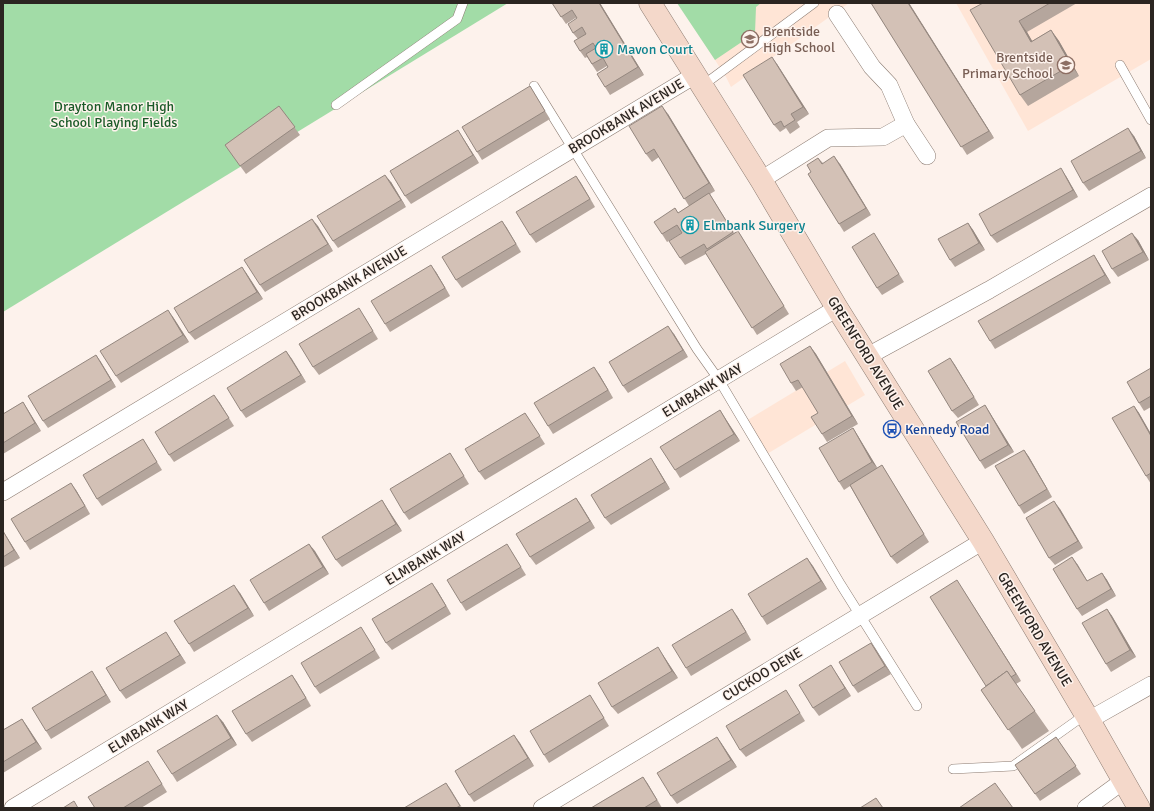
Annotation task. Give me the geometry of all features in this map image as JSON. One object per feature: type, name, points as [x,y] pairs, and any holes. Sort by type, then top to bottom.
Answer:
[{"type":"street","name":"GREENFORD AVENUE","points":[[650,3],[761,180],[837,308],[983,540],[1139,808]]},
{"type":"street","points":[[837,14],[872,67],[889,85],[906,124],[927,156]]},
{"type":"street","name":"BROOKBANK AVENUE","points":[[3,492],[572,148],[699,80]]},
{"type":"street","points":[[761,180],[828,138],[883,137],[906,124]]},
{"type":"street","points":[[868,356],[989,290],[1151,196]]},
{"type":"street","name":"ELMBANK WAY","points":[[13,808],[837,308]]},
{"type":"street","name":"CUCKOO DENE","points":[[542,808],[983,540]]},
{"type":"street","points":[[1087,717],[1151,686]]},
{"type":"street","points":[[1086,808],[1123,781]]},
{"type":"lane","points":[[336,106],[457,19],[463,3]]},
{"type":"lane","points":[[699,80],[814,3]]},
{"type":"lane","points":[[1120,65],[1151,120]]},
{"type":"lane","points":[[534,86],[698,349],[719,380],[841,585],[917,706]]},
{"type":"lane","points":[[953,769],[1013,766],[1087,717]]},
{"type":"shaded area","name":"Brentside High School","points":[[678,3],[849,3],[731,87]]},
{"type":"shaded area","name":"Brentside Primary School","points":[[956,3],[1151,3],[1151,59],[1028,131]]},
{"type":"shaded area","points":[[845,361],[865,395],[767,454],[746,421]]},
{"type":"green space","name":"Drayton Manor High School Playing Fields","points":[[3,3],[508,3],[3,312]]},
{"type":"green space","points":[[677,3],[761,3],[756,7],[755,33],[715,60]]},
{"type":"building","name":"Mavon Court","points":[[552,3],[599,3],[638,67],[605,87],[597,74],[608,67],[603,58],[592,64],[586,54],[596,48],[593,43],[580,51],[574,41],[586,34],[582,27],[573,33],[568,24],[577,18],[572,10],[561,17]]},
{"type":"building","points":[[871,3],[908,3],[989,131],[961,147]]},
{"type":"building","points":[[983,3],[1050,3],[1019,21],[1031,42],[1051,30],[1071,65],[1020,95],[970,10]]},
{"type":"building","points":[[772,57],[803,107],[791,114],[795,120],[784,127],[781,121],[774,125],[743,75]]},
{"type":"building","points":[[530,86],[545,111],[477,152],[462,127]]},
{"type":"building","points":[[279,106],[295,127],[240,166],[225,145]]},
{"type":"building","points":[[662,106],[709,183],[684,199],[654,149],[646,154],[629,126]]},
{"type":"building","points":[[1128,128],[1141,151],[1083,183],[1071,161]]},
{"type":"building","points":[[458,130],[473,155],[405,196],[390,171]]},
{"type":"building","points":[[834,156],[866,208],[839,224],[808,174],[811,172],[807,165],[818,158],[822,164]]},
{"type":"building","points":[[1061,168],[1073,190],[991,236],[979,214]]},
{"type":"building","points":[[385,175],[401,200],[333,241],[317,216]]},
{"type":"building","points":[[576,176],[590,199],[530,235],[516,212]]},
{"type":"building","points":[[709,193],[733,232],[707,249],[704,244],[680,258],[669,241],[682,233],[677,225],[662,234],[654,222],[675,208],[678,213]]},
{"type":"building","points":[[312,219],[328,244],[260,285],[244,260]]},
{"type":"building","points":[[502,221],[516,244],[456,280],[442,257]]},
{"type":"building","points":[[968,223],[979,243],[950,260],[938,239]]},
{"type":"building","points":[[738,231],[784,306],[752,328],[705,252]]},
{"type":"building","points":[[874,233],[899,274],[877,288],[852,247]]},
{"type":"building","points":[[1132,233],[1143,252],[1112,269],[1102,251]]},
{"type":"building","points":[[1094,255],[1105,275],[990,341],[978,321]]},
{"type":"building","points":[[431,265],[445,288],[385,324],[371,301]]},
{"type":"building","points":[[242,267],[257,292],[189,333],[174,308]]},
{"type":"building","points":[[359,308],[373,331],[313,367],[299,344]]},
{"type":"building","points":[[168,310],[183,335],[116,376],[100,351]]},
{"type":"building","points":[[668,326],[683,350],[623,386],[609,362]]},
{"type":"building","points":[[810,346],[852,416],[822,434],[811,417],[818,413],[798,380],[791,383],[780,364]]},
{"type":"building","points":[[286,351],[301,375],[241,411],[227,388]]},
{"type":"building","points":[[96,355],[111,380],[43,421],[28,396]]},
{"type":"building","points":[[950,358],[974,397],[952,411],[928,371]]},
{"type":"building","points":[[594,367],[608,390],[548,426],[534,403]]},
{"type":"building","points":[[1151,368],[1151,396],[1139,403],[1127,382]]},
{"type":"building","points":[[214,395],[229,418],[169,455],[155,432]]},
{"type":"building","points":[[23,402],[35,423],[3,443],[3,414]]},
{"type":"building","points":[[985,405],[1008,445],[980,461],[956,422]]},
{"type":"building","points":[[1134,406],[1151,436],[1151,473],[1146,476],[1112,418]]},
{"type":"building","points":[[720,410],[734,434],[675,470],[660,447]]},
{"type":"building","points":[[525,413],[540,436],[479,472],[465,449]]},
{"type":"building","points":[[853,428],[872,462],[839,482],[819,448]]},
{"type":"building","points":[[143,439],[157,462],[97,499],[83,475]]},
{"type":"building","points":[[1024,450],[1047,489],[1019,506],[995,466]]},
{"type":"building","points":[[450,453],[464,476],[404,513],[390,489]]},
{"type":"building","points":[[651,458],[665,482],[605,518],[591,495]]},
{"type":"building","points":[[882,465],[924,534],[891,557],[850,485]]},
{"type":"building","points":[[71,483],[85,506],[25,542],[11,519]]},
{"type":"building","points":[[576,498],[590,521],[530,557],[516,534]]},
{"type":"building","points":[[382,500],[396,524],[336,560],[322,537]]},
{"type":"building","points":[[1054,501],[1078,541],[1049,558],[1026,518]]},
{"type":"building","points":[[3,531],[14,550],[3,557]]},
{"type":"building","points":[[309,544],[323,567],[264,603],[250,580]]},
{"type":"building","points":[[507,544],[521,567],[461,603],[447,580]]},
{"type":"building","points":[[1072,557],[1087,581],[1102,573],[1111,589],[1077,609],[1053,569]]},
{"type":"building","points":[[807,558],[821,581],[762,617],[748,594]]},
{"type":"building","points":[[957,580],[1016,674],[1011,677],[1007,671],[986,686],[930,597]]},
{"type":"building","points":[[432,583],[446,606],[386,643],[372,619]]},
{"type":"building","points":[[234,585],[248,608],[189,644],[174,621]]},
{"type":"building","points":[[732,609],[746,632],[686,668],[672,645]]},
{"type":"building","points":[[1107,609],[1130,650],[1106,664],[1082,623]]},
{"type":"building","points":[[361,627],[375,650],[315,687],[301,663]]},
{"type":"building","points":[[166,632],[180,655],[120,691],[106,668]]},
{"type":"building","points":[[871,643],[885,666],[853,686],[839,662]]},
{"type":"building","points":[[658,647],[672,671],[612,707],[598,683]]},
{"type":"building","points":[[831,665],[845,688],[813,708],[799,685]]},
{"type":"building","points":[[92,671],[106,695],[46,731],[32,708]]},
{"type":"building","points":[[1007,671],[1035,711],[1008,730],[981,690]]},
{"type":"building","points":[[292,675],[306,698],[246,734],[232,711]]},
{"type":"building","points":[[786,690],[800,713],[740,750],[726,726]]},
{"type":"building","points":[[590,695],[604,718],[544,755],[530,731]]},
{"type":"building","points":[[217,715],[231,738],[172,774],[157,751]]},
{"type":"building","points":[[22,719],[36,742],[3,762],[3,730]]},
{"type":"building","points":[[514,735],[528,758],[469,795],[455,771]]},
{"type":"building","points":[[717,737],[731,760],[671,796],[657,773]]},
{"type":"building","points":[[1056,737],[1076,766],[1035,794],[1015,765]]},
{"type":"building","points":[[148,761],[162,784],[123,808],[95,808],[88,797]]},
{"type":"building","points":[[643,777],[657,800],[644,808],[591,808]]},
{"type":"building","points":[[446,783],[460,806],[456,808],[404,808]]},
{"type":"building","points":[[995,783],[1013,808],[959,808]]},
{"type":"building","points":[[876,798],[883,808],[860,808]]},
{"type":"building","points":[[74,801],[78,808],[63,808]]},
{"type":"place","name":"Brentside High School","points":[[750,39]]},
{"type":"place","name":"Mavon Court","points":[[604,49]]},
{"type":"place","name":"Brentside Primary School","points":[[1066,65]]},
{"type":"place","name":"Elmbank Surgery","points":[[690,225]]},
{"type":"place","name":"Kennedy Road","points":[[892,429]]}]
